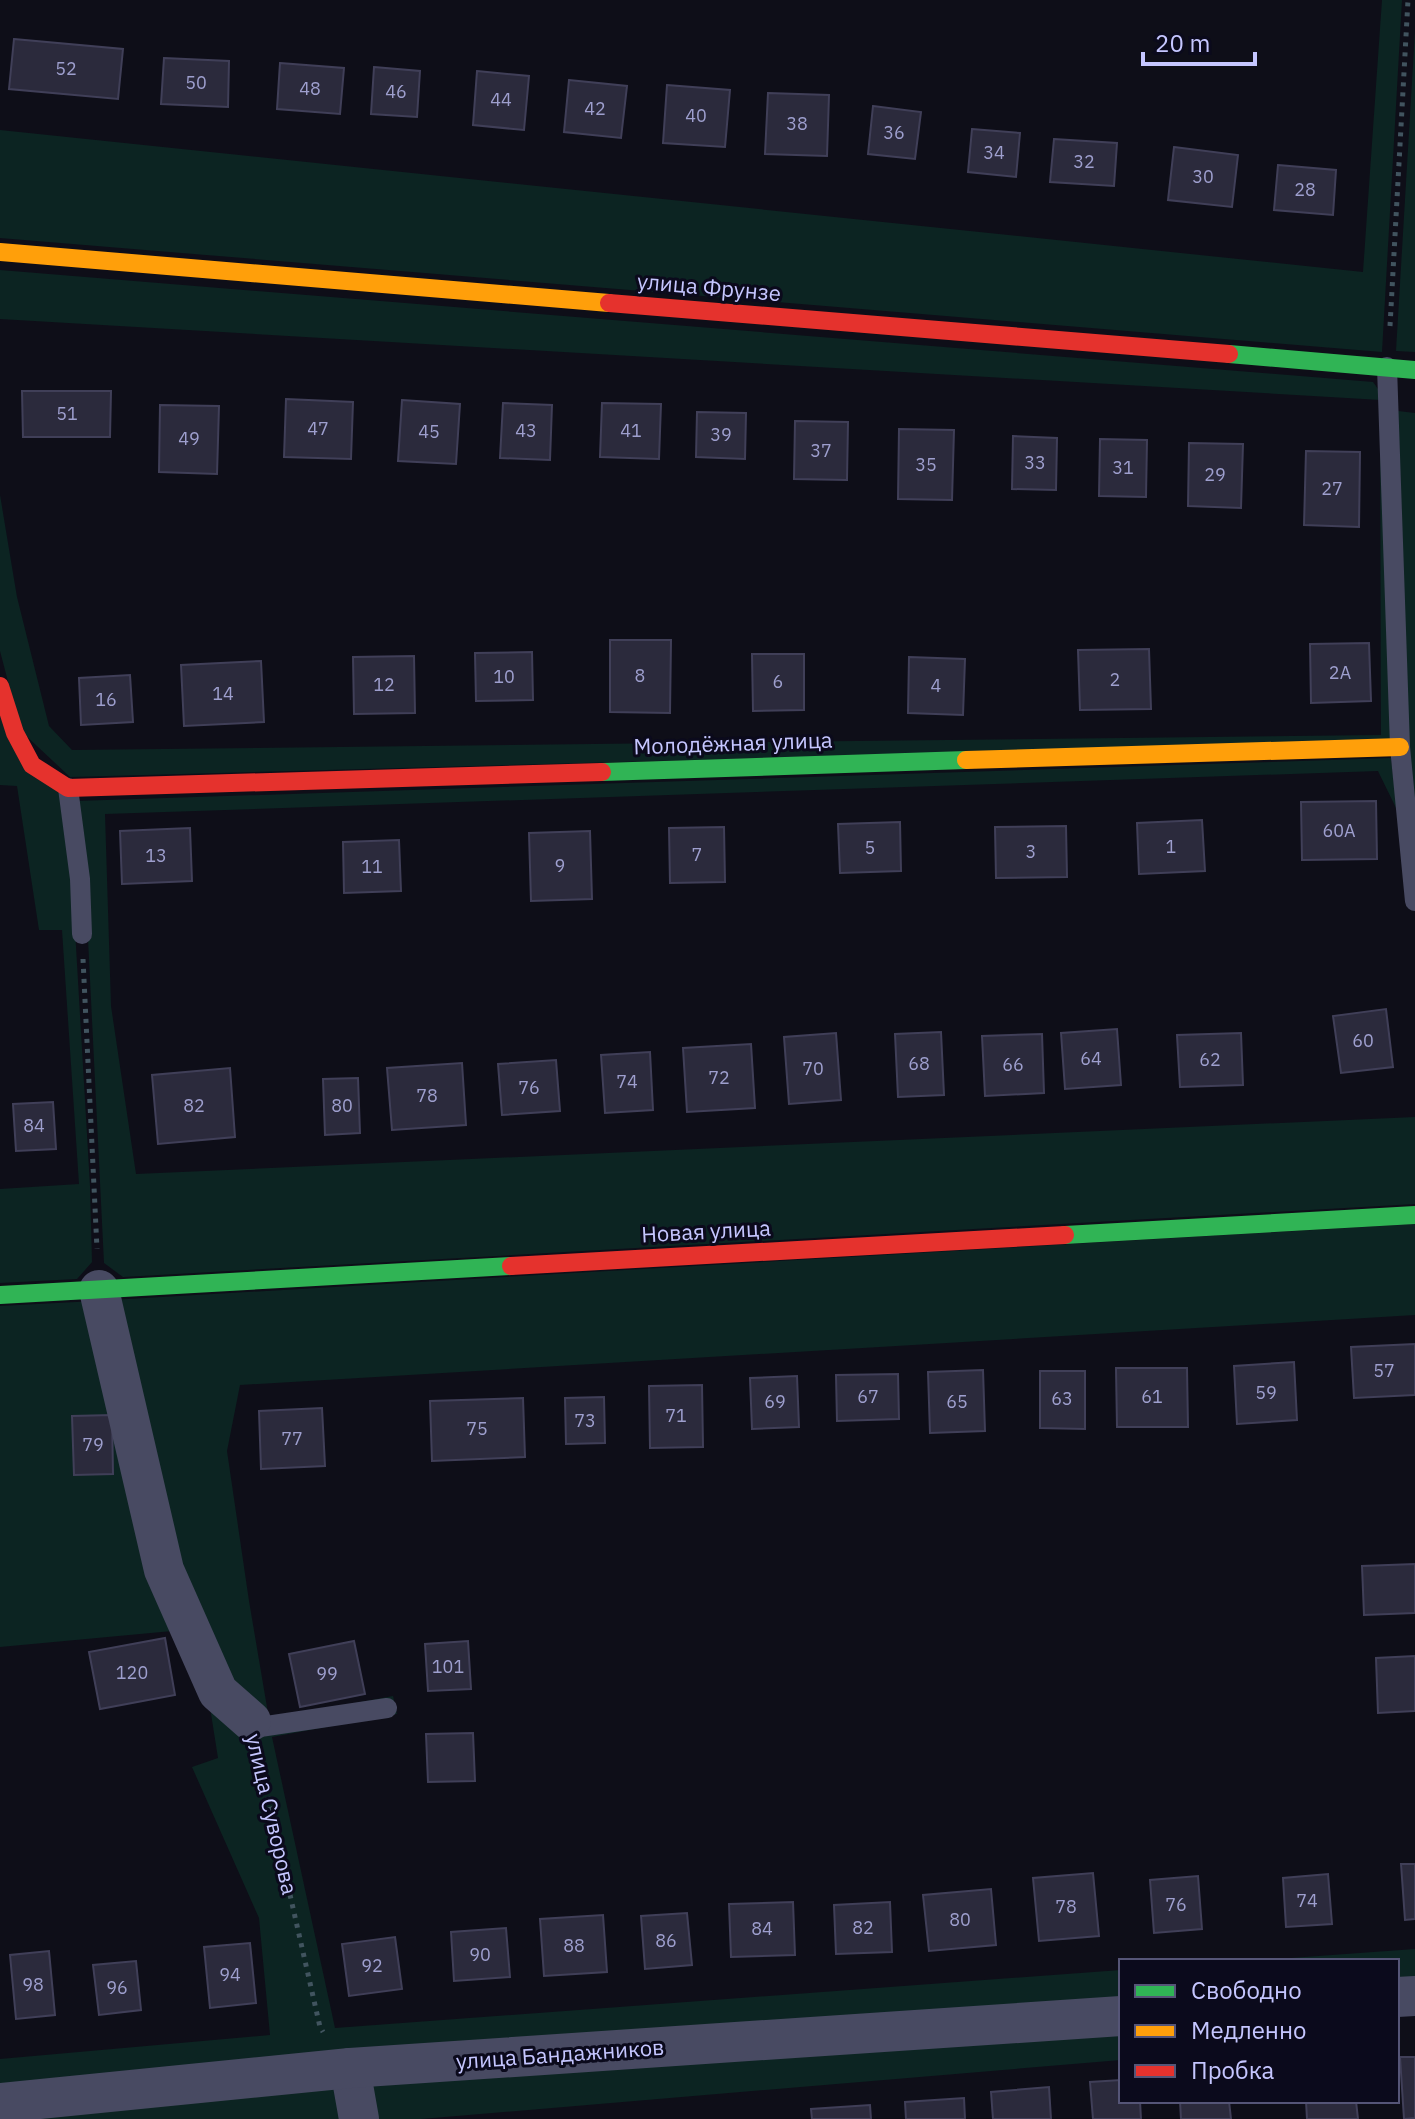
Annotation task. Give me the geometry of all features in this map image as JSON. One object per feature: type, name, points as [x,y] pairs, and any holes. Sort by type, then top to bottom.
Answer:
[{"type":"street","name":"улица Фрунзе","points":[[0,252],[1415,370]]},
{"type":"street","points":[[0,686],[15,733],[32,765],[68,788]]},
{"type":"street","name":"Молодёжная улица","points":[[68,788],[1400,747]]},
{"type":"street","name":"Новая улица","points":[[0,1295],[1415,1215]]},
{"type":"street","name":"улица Суворова","points":[[99,1290],[164,1570],[218,1692],[251,1721]]},
{"type":"street","name":"улица Бандажников","points":[[0,2103],[350,2068],[1119,2016]]},
{"type":"street","points":[[350,2068],[359,2119]]},
{"type":"lane","points":[[1387,367],[1400,747],[1415,901]]},
{"type":"lane","points":[[68,788],[80,879],[82,934]]},
{"type":"lane","points":[[251,1721],[260,1727],[387,1708]]},
{"type":"path","points":[[1387,367],[1408,0]]},
{"type":"path","points":[[82,934],[99,1290]]},
{"type":"path","name":"улица Суворова","points":[[251,1721],[320,2027],[350,2068]]},
{"type":"green space","points":[[1382,0],[1402,0],[1382,352],[0,238],[0,130],[1363,272]]},
{"type":"green space","points":[[1415,31],[1415,352],[1396,351]]},
{"type":"green space","points":[[0,270],[1373,382],[1381,400],[0,319]]},
{"type":"green space","points":[[1380,408],[1391,741],[70,777],[21,731],[0,651],[0,495],[17,597],[49,726],[72,750],[1381,735]]},
{"type":"green space","points":[[1398,411],[1415,413],[1415,807],[1409,747]]},
{"type":"green space","points":[[0,711],[60,793],[72,878],[92,1262],[77,1279],[0,1283],[0,1189],[79,1184],[62,930],[39,930],[17,786],[0,785]]},
{"type":"green space","points":[[1391,758],[1397,810],[1378,771],[105,814],[111,1006],[136,1174],[1415,1117],[1415,1204],[123,1277],[104,1263],[85,878],[76,801]]},
{"type":"green space","points":[[1415,1224],[1415,1315],[240,1385],[227,1451],[269,1719],[393,1696],[397,1714],[272,1737],[335,2028],[1119,1970],[1119,2006],[0,2094],[0,2059],[270,2035],[259,1918],[192,1767],[218,1758],[206,1682],[225,1686],[171,1565],[111,1300]]},
{"type":"green space","points":[[95,1301],[183,1630],[0,1647],[0,1306]]},
{"type":"green space","points":[[1415,1949],[1415,1985],[1399,1986],[1399,1959],[1276,1959]]},
{"type":"green space","points":[[1119,2028],[1119,2060],[421,2119],[373,2119],[365,2077]]},
{"type":"green space","points":[[343,2081],[350,2119],[0,2119]]},
{"type":"building","points":[[14,39],[123,49],[118,99],[9,89]]},
{"type":"building","points":[[164,58],[229,61],[228,107],[161,104]]},
{"type":"building","points":[[280,63],[344,68],[340,114],[277,109]]},
{"type":"building","points":[[374,67],[420,71],[417,117],[371,114]]},
{"type":"building","points":[[477,71],[529,76],[524,130],[473,125]]},
{"type":"building","points":[[569,80],[627,86],[621,138],[564,132]]},
{"type":"building","points":[[667,85],[730,90],[725,147],[663,143]]},
{"type":"building","points":[[768,93],[829,95],[827,156],[765,154]]},
{"type":"building","points":[[873,106],[921,112],[915,159],[868,154]]},
{"type":"building","points":[[972,129],[1020,133],[1016,177],[968,172]]},
{"type":"building","points":[[1054,139],[1117,143],[1114,186],[1050,182]]},
{"type":"building","points":[[1174,147],[1238,155],[1232,207],[1168,200]]},
{"type":"building","points":[[1278,165],[1336,170],[1333,215],[1274,210]]},
{"type":"building","points":[[22,391],[111,391],[110,437],[23,437]]},
{"type":"building","points":[[286,399],[353,402],[351,459],[284,457]]},
{"type":"building","points":[[402,400],[460,404],[456,464],[398,461]]},
{"type":"building","points":[[503,403],[552,405],[550,460],[500,458]]},
{"type":"building","points":[[602,403],[661,404],[659,459],[600,457]]},
{"type":"building","points":[[160,405],[219,406],[217,474],[159,472]]},
{"type":"building","points":[[697,412],[746,413],[745,459],[696,457]]},
{"type":"building","points":[[795,421],[848,422],[847,480],[794,479]]},
{"type":"building","points":[[899,429],[954,430],[952,500],[898,499]]},
{"type":"building","points":[[1013,436],[1057,438],[1056,490],[1012,489]]},
{"type":"building","points":[[1100,439],[1147,440],[1146,497],[1099,496]]},
{"type":"building","points":[[1189,443],[1243,444],[1241,508],[1188,506]]},
{"type":"building","points":[[1306,451],[1360,452],[1359,527],[1304,525]]},
{"type":"building","points":[[610,640],[671,640],[670,713],[610,712]]},
{"type":"building","points":[[1369,643],[1371,701],[1311,703],[1310,644]]},
{"type":"building","points":[[1149,649],[1151,709],[1080,710],[1078,650]]},
{"type":"building","points":[[532,652],[533,700],[476,701],[475,653]]},
{"type":"building","points":[[752,654],[804,654],[804,710],[753,711]]},
{"type":"building","points":[[414,656],[415,713],[354,714],[353,657]]},
{"type":"building","points":[[909,657],[965,659],[963,715],[908,713]]},
{"type":"building","points":[[261,661],[264,722],[184,726],[181,665]]},
{"type":"building","points":[[130,675],[133,722],[81,725],[79,678]]},
{"type":"building","points":[[1376,801],[1377,859],[1302,860],[1301,802]]},
{"type":"building","points":[[1202,820],[1205,871],[1139,874],[1137,823]]},
{"type":"building","points":[[900,822],[901,871],[840,873],[838,824]]},
{"type":"building","points":[[1066,826],[1067,877],[996,878],[995,827]]},
{"type":"building","points":[[724,827],[725,882],[670,883],[669,828]]},
{"type":"building","points":[[190,828],[192,881],[122,884],[120,831]]},
{"type":"building","points":[[590,831],[592,899],[531,901],[529,833]]},
{"type":"building","points":[[399,840],[401,891],[344,893],[343,842]]},
{"type":"building","points":[[1386,1009],[1393,1067],[1341,1073],[1333,1016]]},
{"type":"building","points":[[1117,1029],[1121,1085],[1065,1089],[1061,1033]]},
{"type":"building","points":[[941,1032],[944,1095],[898,1097],[895,1034]]},
{"type":"building","points":[[836,1033],[841,1100],[789,1104],[784,1037]]},
{"type":"building","points":[[1241,1033],[1243,1085],[1180,1087],[1177,1035]]},
{"type":"building","points":[[1042,1034],[1044,1093],[985,1096],[982,1036]]},
{"type":"building","points":[[751,1044],[755,1108],[687,1112],[683,1048]]},
{"type":"building","points":[[650,1052],[653,1110],[605,1113],[601,1055]]},
{"type":"building","points":[[556,1060],[560,1111],[502,1115],[498,1064]]},
{"type":"building","points":[[462,1063],[466,1125],[392,1130],[387,1068]]},
{"type":"building","points":[[230,1068],[235,1137],[158,1144],[152,1075]]},
{"type":"building","points":[[358,1078],[360,1133],[325,1135],[323,1079]]},
{"type":"building","points":[[53,1102],[56,1149],[16,1151],[13,1104]]},
{"type":"building","points":[[1415,1344],[1415,1395],[1354,1398],[1351,1347]]},
{"type":"building","points":[[1294,1362],[1297,1420],[1237,1424],[1234,1366]]},
{"type":"building","points":[[1116,1368],[1187,1368],[1188,1427],[1117,1427]]},
{"type":"building","points":[[983,1370],[985,1431],[930,1433],[928,1372]]},
{"type":"building","points":[[1040,1371],[1085,1371],[1085,1429],[1040,1428]]},
{"type":"building","points":[[898,1374],[899,1419],[837,1421],[836,1375]]},
{"type":"building","points":[[797,1376],[799,1427],[752,1429],[750,1378]]},
{"type":"building","points":[[702,1385],[703,1447],[650,1448],[649,1386]]},
{"type":"building","points":[[604,1397],[605,1443],[566,1444],[565,1398]]},
{"type":"building","points":[[523,1398],[525,1457],[432,1461],[430,1401]]},
{"type":"building","points":[[322,1408],[325,1466],[261,1469],[259,1411]]},
{"type":"building","points":[[112,1415],[113,1474],[74,1475],[72,1416]]},
{"type":"building","points":[[1415,1564],[1415,1613],[1364,1615],[1362,1566]]},
{"type":"building","points":[[165,1638],[175,1695],[100,1709],[89,1652]]},
{"type":"building","points":[[354,1641],[365,1694],[300,1707],[289,1654]]},
{"type":"building","points":[[468,1641],[471,1689],[428,1691],[425,1644]]},
{"type":"building","points":[[1415,1656],[1415,1711],[1378,1713],[1376,1658]]},
{"type":"building","points":[[473,1733],[475,1781],[428,1782],[426,1734]]},
{"type":"building","points":[[1401,1864],[1415,1864],[1415,1919],[1405,1920]]},
{"type":"building","points":[[1093,1873],[1099,1936],[1039,1941],[1033,1878]]},
{"type":"building","points":[[1328,1874],[1332,1924],[1286,1927],[1283,1878]]},
{"type":"building","points":[[1198,1876],[1202,1929],[1154,1933],[1150,1880]]},
{"type":"building","points":[[991,1889],[996,1945],[929,1951],[923,1895]]},
{"type":"building","points":[[793,1902],[795,1955],[731,1957],[729,1904]]},
{"type":"building","points":[[890,1902],[892,1952],[836,1954],[834,1905]]},
{"type":"building","points":[[687,1913],[692,1965],[645,1969],[641,1916]]},
{"type":"building","points":[[603,1915],[607,1972],[544,1976],[540,1919]]},
{"type":"building","points":[[506,1928],[510,1977],[454,1981],[451,1932]]},
{"type":"building","points":[[395,1937],[402,1989],[349,1996],[342,1944]]},
{"type":"building","points":[[250,1943],[256,2003],[210,2008],[204,1947]]},
{"type":"building","points":[[49,1951],[55,2015],[16,2019],[10,1955]]},
{"type":"building","points":[[136,1961],[141,2010],[99,2015],[93,1965]]},
{"type":"building","points":[[1400,2057],[1415,2057],[1415,2118],[1404,2119]]},
{"type":"building","points":[[1119,2080],[1119,2103],[1140,2103],[1141,2119],[1093,2119],[1090,2082]]},
{"type":"building","points":[[1049,2087],[1051,2119],[993,2119],[991,2092]]},
{"type":"building","points":[[964,2098],[965,2119],[906,2119],[905,2102]]},
{"type":"building","points":[[1180,2103],[1229,2103],[1231,2119],[1181,2119]]},
{"type":"building","points":[[1306,2103],[1356,2103],[1358,2119],[1307,2119]]},
{"type":"building","points":[[870,2105],[871,2119],[812,2119],[811,2109]]},
{"type":"traffic: fast","points":[[1229,354],[1415,370]]},
{"type":"traffic: fast","points":[[602,772],[966,760]]},
{"type":"traffic: fast","points":[[1065,1235],[1415,1215]]},
{"type":"traffic: fast","points":[[0,1295],[511,1266]]},
{"type":"traffic: slow","points":[[0,252],[609,303]]},
{"type":"traffic: slow","points":[[966,760],[1400,747]]},
{"type":"traffic: jam","points":[[609,303],[1229,354]]},
{"type":"traffic: jam","points":[[0,686],[15,733],[32,765],[68,788],[602,772]]},
{"type":"traffic: jam","points":[[511,1266],[1065,1235]]}]
